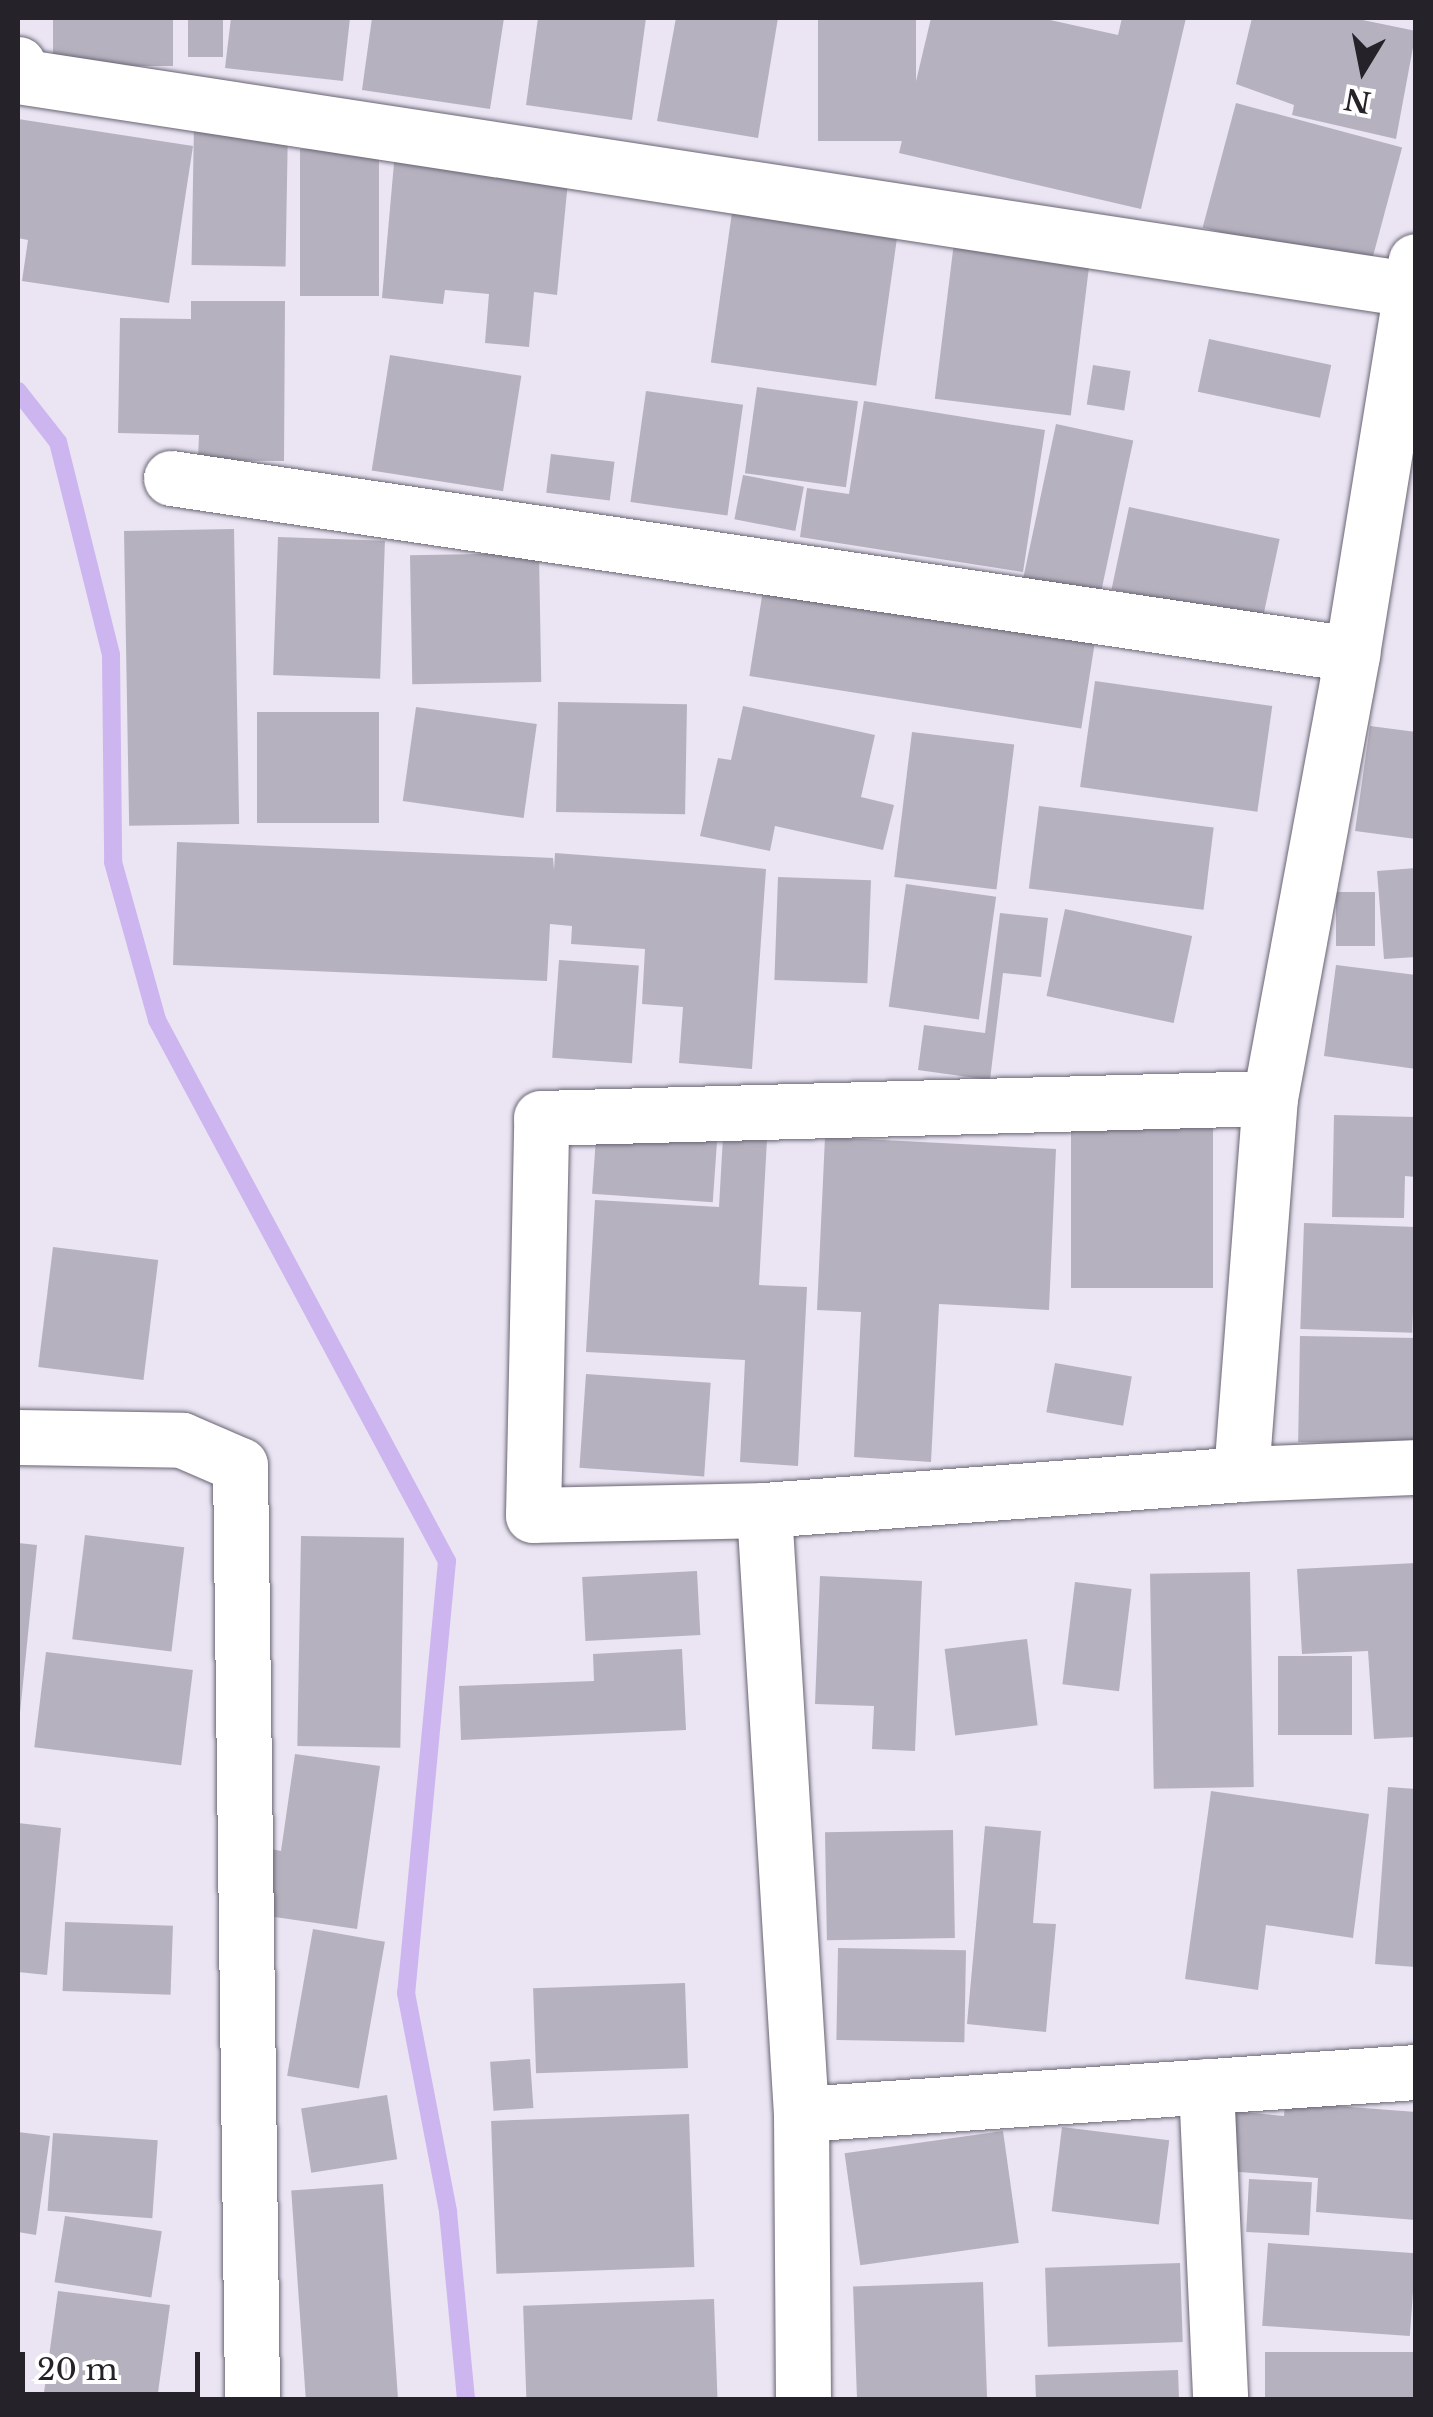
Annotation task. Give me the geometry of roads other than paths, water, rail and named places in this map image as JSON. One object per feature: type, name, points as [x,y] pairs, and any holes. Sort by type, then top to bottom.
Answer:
[{"type":"street","points":[[18,64],[18,76],[1412,275],[1352,654],[1270,1098],[1242,1474]]},
{"type":"street","points":[[171,478],[1352,654]]},
{"type":"street","points":[[1270,1098],[541,1118],[533,1516],[764,1510],[1242,1474],[1416,1467]]},
{"type":"street","points":[[18,1437],[182,1440],[240,1465],[252,2400]]},
{"type":"street","points":[[764,1510],[801,2114],[803,2400]]},
{"type":"street","points":[[801,2114],[1416,2072]]},
{"type":"street","points":[[1206,2086],[1220,2400]]},
{"type":"waterway","points":[[18,391],[58,442],[111,655],[113,862],[157,1020],[447,1561],[406,1993],[448,2212],[466,2400]]}]
